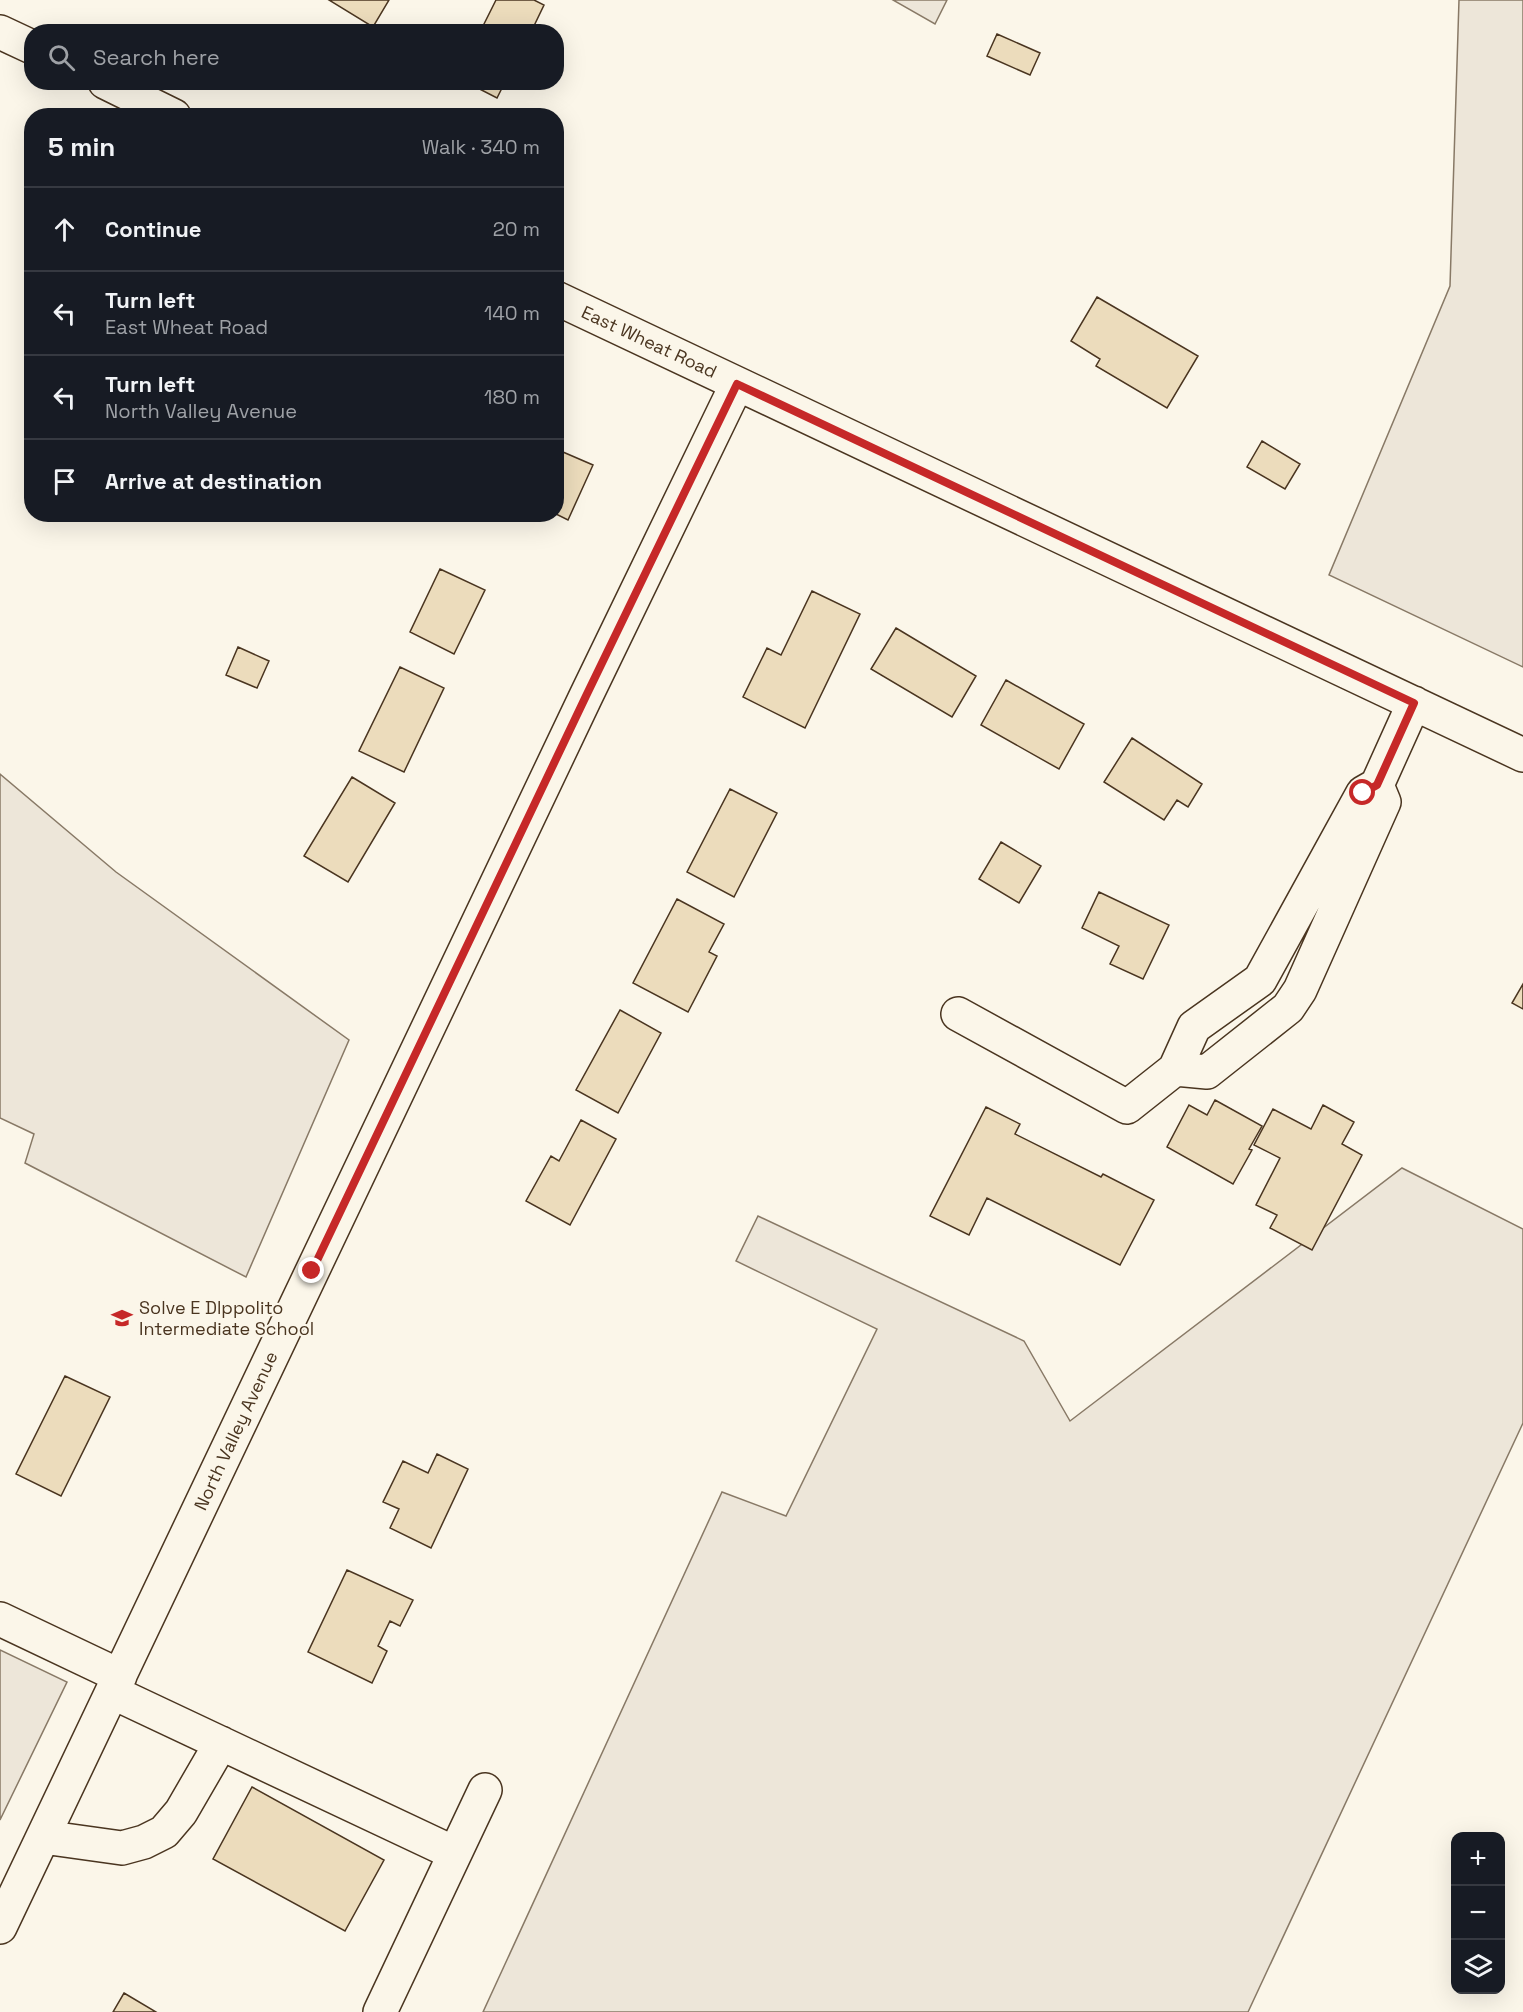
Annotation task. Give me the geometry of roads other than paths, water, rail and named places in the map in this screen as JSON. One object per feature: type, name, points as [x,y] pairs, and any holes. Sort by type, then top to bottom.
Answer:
[{"type":"street","points":[[0,32],[24,43]]},
{"type":"street","points":[[121,90],[158,108]]},
{"type":"street","name":"East Wheat Road","points":[[564,302],[1523,755]]},
{"type":"street","name":"North Valley Avenue","points":[[0,1927],[737,384]]},
{"type":"street","points":[[958,1014],[1127,1107],[1175,1070],[1194,1027],[1260,980],[1363,793],[1377,785],[1414,703]]},
{"type":"street","points":[[1175,1070],[1207,1072],[1288,1008],[1300,990],[1384,802],[1377,785]]},
{"type":"street","points":[[0,1619],[221,1743],[454,1853]]},
{"type":"street","points":[[43,1838],[122,1848],[144,1842],[164,1832],[181,1812],[221,1743]]},
{"type":"street","points":[[380,2012],[485,1790]]},
{"type":"place","name":"Solve E Dlppolito Intermediate School","points":[[122,1318]]}]
